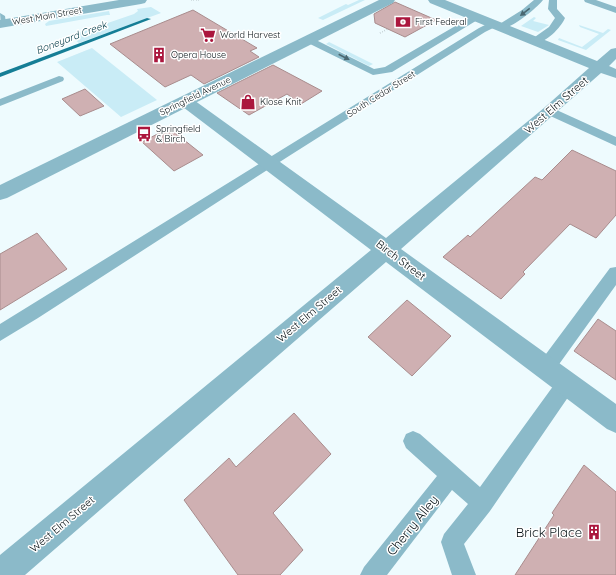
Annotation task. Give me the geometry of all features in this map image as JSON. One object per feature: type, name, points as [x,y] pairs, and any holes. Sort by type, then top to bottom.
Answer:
[{"type":"street","name":"West Main Street","points":[[0,21],[137,0]]},
{"type":"street","name":"Springfield Avenue","points":[[0,193],[389,0]]},
{"type":"street","points":[[434,0],[476,17],[546,39],[610,64]]},
{"type":"street","name":"West Elm Street","points":[[1,575],[550,111],[610,64]]},
{"type":"street","name":"Birch Street","points":[[185,101],[616,420]]},
{"type":"lane","name":"South Cedar Street","points":[[0,333],[114,263],[268,163],[482,30],[501,24],[525,12],[539,0]]},
{"type":"lane","points":[[546,39],[557,26],[560,18],[553,9],[553,0]]},
{"type":"lane","points":[[588,0],[616,10]]},
{"type":"lane","points":[[602,0],[616,3]]},
{"type":"lane","points":[[611,0],[616,3]]},
{"type":"lane","points":[[309,40],[373,72],[388,70],[476,17]]},
{"type":"lane","points":[[0,103],[58,79]]},
{"type":"lane","points":[[550,111],[616,142]]},
{"type":"lane","points":[[546,368],[616,273]]},
{"type":"lane","points":[[464,575],[452,542],[482,503],[566,384]]},
{"type":"lane","points":[[413,441],[482,503]]},
{"type":"lane","name":"Cherry Alley","points":[[372,575],[451,475]]},
{"type":"path","points":[[191,0],[200,0]]},
{"type":"path","points":[[380,34],[388,29]]},
{"type":"shaded area","points":[[359,0],[365,0],[323,20],[318,18],[346,4],[348,5]]},
{"type":"shaded area","points":[[151,7],[161,13],[79,43],[70,36],[134,14],[138,11],[137,9]]},
{"type":"shaded area","points":[[109,11],[110,15],[46,26],[45,24],[49,21]]},
{"type":"shaded area","points":[[534,17],[536,18],[533,21],[549,25],[538,32],[521,26]]},
{"type":"shaded area","points":[[579,25],[603,33],[608,29],[611,30],[586,50],[558,40],[559,38],[582,47],[599,34],[580,27]]},
{"type":"shaded area","points":[[329,42],[373,64],[369,66],[326,44]]},
{"type":"shaded area","points":[[92,48],[157,100],[121,117],[57,62]]},
{"type":"building","name":"First Federal","points":[[395,2],[436,20],[405,37],[375,23],[374,14]]},
{"type":"building","points":[[193,10],[257,48],[250,51],[259,57],[204,84],[191,75],[165,87],[110,44]]},
{"type":"building","points":[[273,65],[322,91],[301,104],[287,94],[249,115],[217,93]]},
{"type":"building","points":[[85,89],[104,106],[80,116],[62,99]]},
{"type":"building","points":[[169,128],[203,155],[174,171],[142,142]]},
{"type":"building","points":[[572,150],[616,171],[616,215],[596,238],[570,224],[523,272],[525,274],[501,299],[443,257],[468,235],[470,237],[535,177],[542,180]]},
{"type":"building","points":[[37,233],[67,269],[0,310],[0,254]]},
{"type":"building","points":[[407,300],[451,336],[412,376],[368,337]]},
{"type":"building","points":[[598,319],[616,331],[616,380],[574,351]]},
{"type":"building","points":[[294,413],[331,454],[273,513],[303,550],[280,575],[238,575],[184,500],[229,458],[236,467]]},
{"type":"building","name":"Brick Place","points":[[584,465],[616,492],[616,575],[515,575],[554,515],[552,513]]},
{"type":"waterway","name":"Boneyard Creek","points":[[0,75],[149,19]]},
{"type":"place","name":"First Federal","points":[[403,22]]},
{"type":"place","name":"World Harvest","points":[[208,35]]},
{"type":"place","name":"Opera House","points":[[159,55]]},
{"type":"place","name":"Klose Knit","points":[[248,102]]},
{"type":"place","name":"Springfield & Birch","points":[[144,134]]},
{"type":"place","name":"Brick Place","points":[[594,532]]}]
